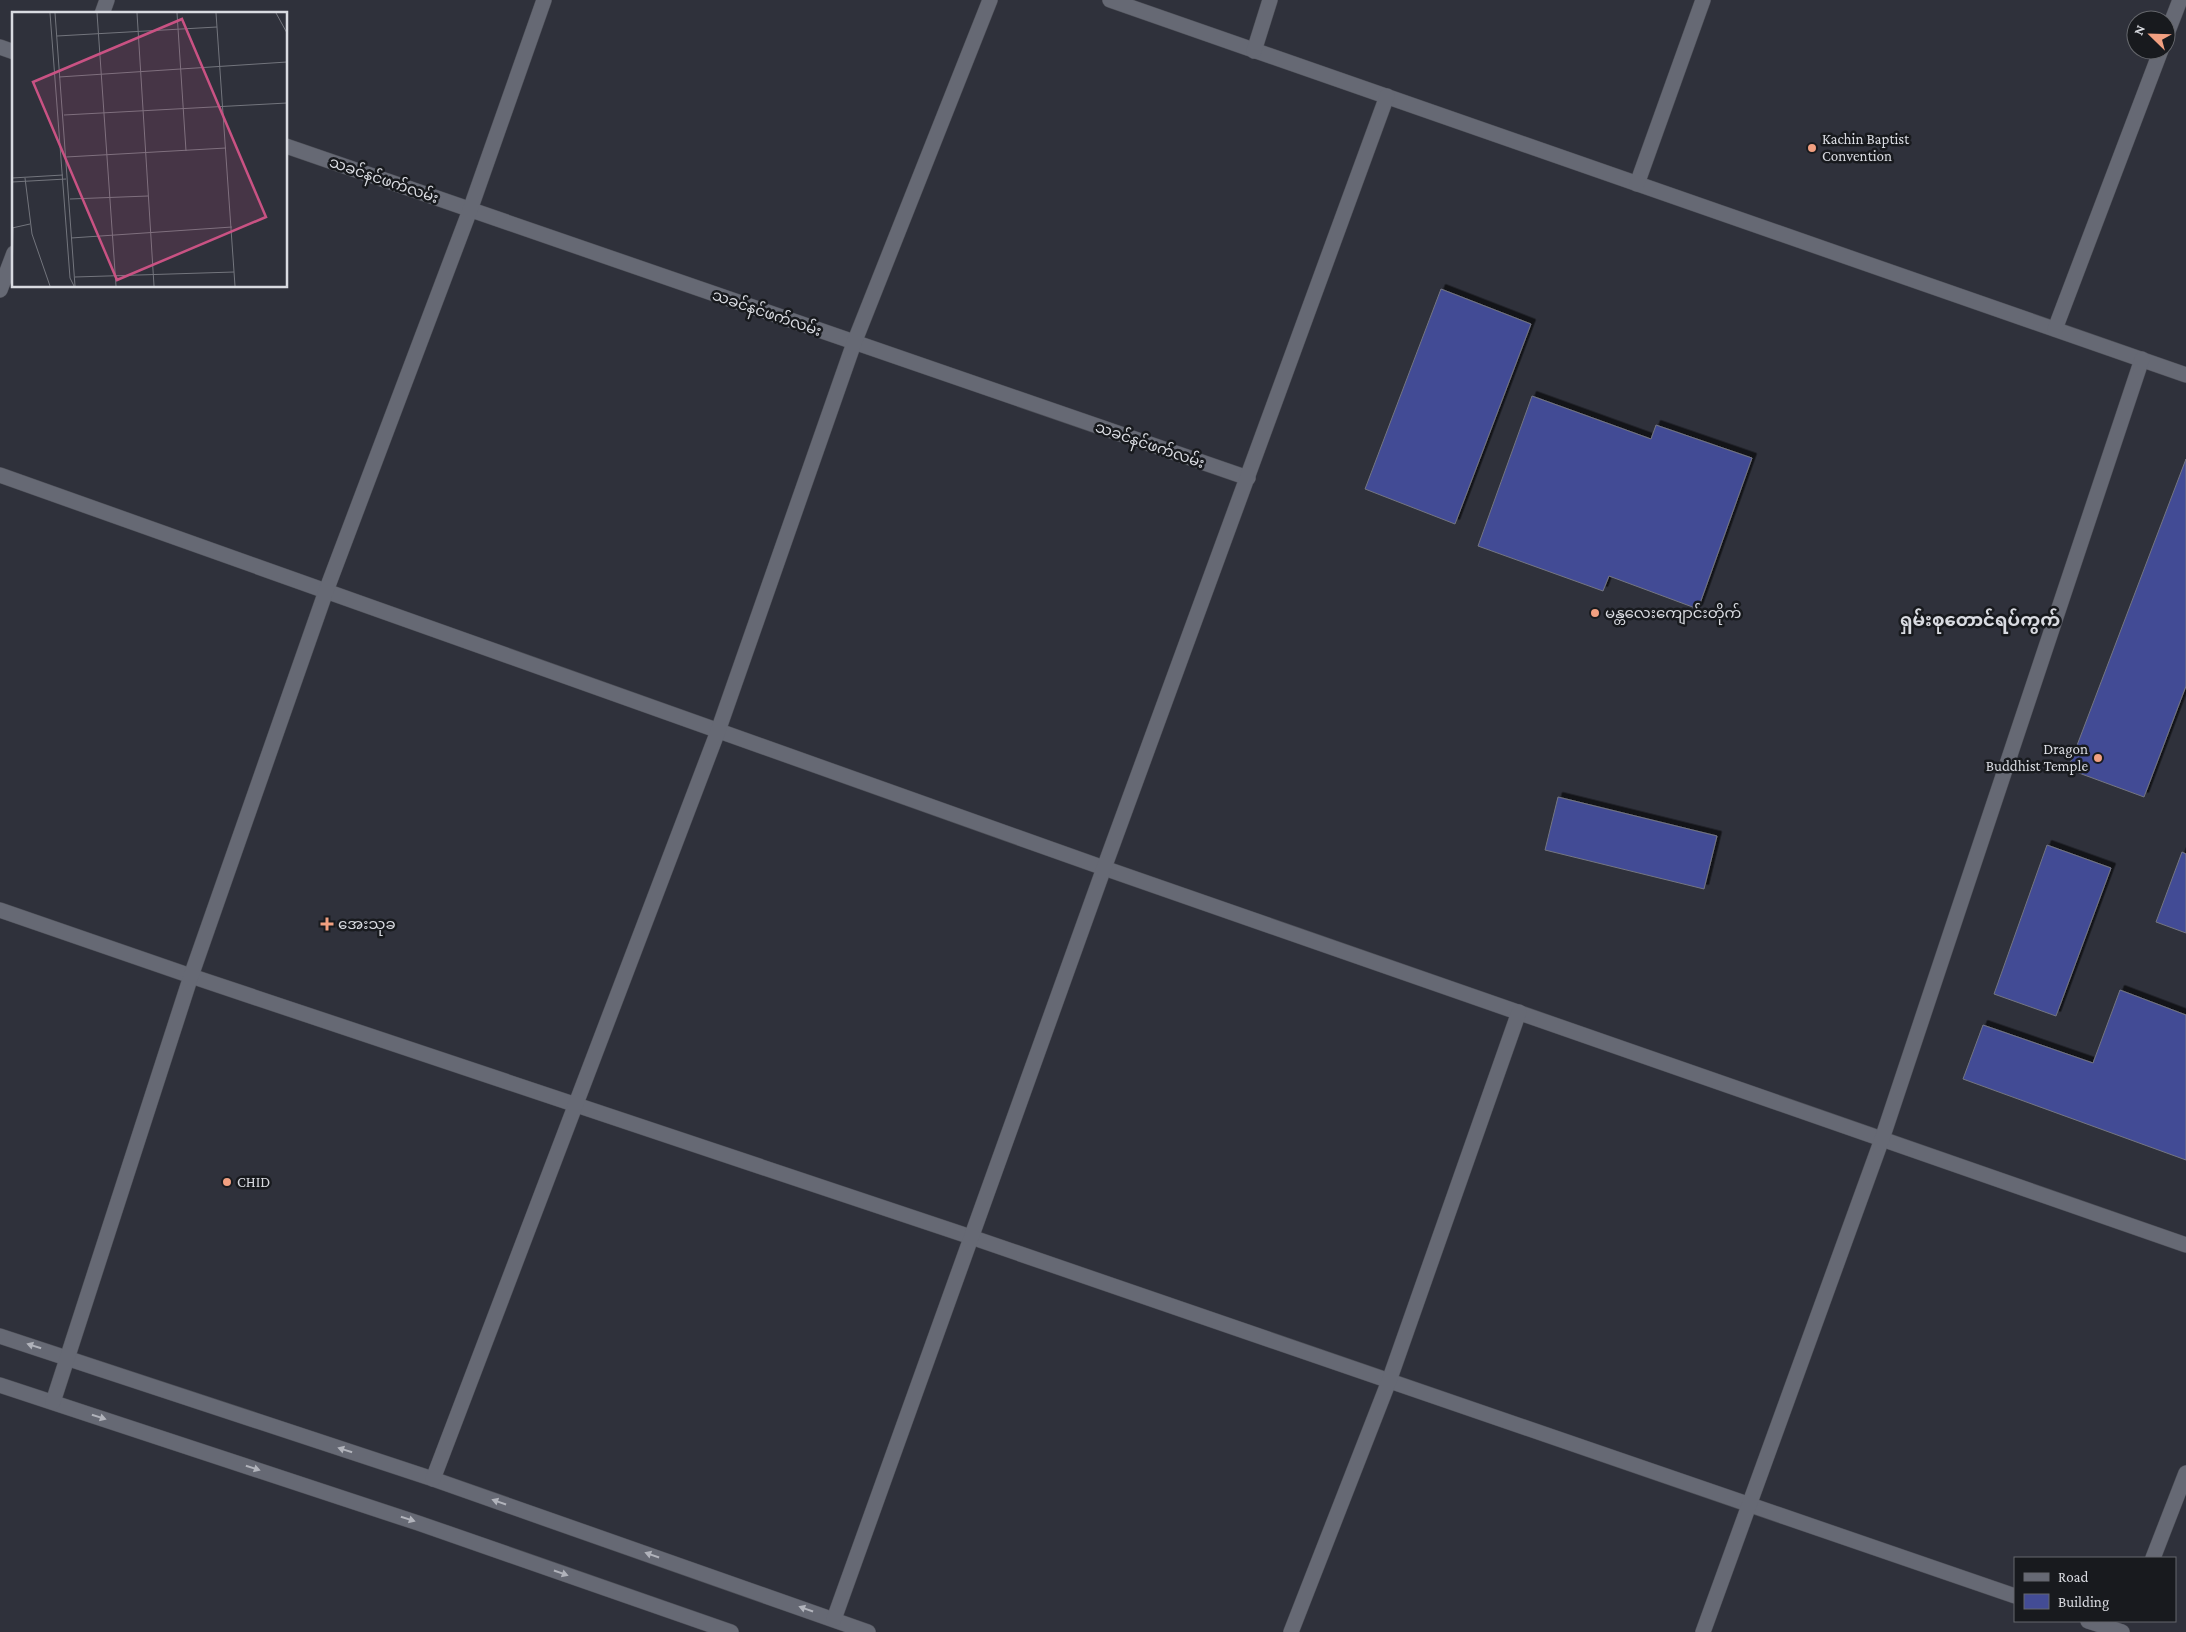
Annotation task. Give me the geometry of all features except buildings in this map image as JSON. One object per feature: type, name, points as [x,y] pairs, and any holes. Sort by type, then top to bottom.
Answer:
[{"type":"street","points":[[103,12],[107,0]]},
{"type":"street","points":[[53,1402],[192,976],[326,591],[470,210],[544,0]]},
{"type":"street","points":[[433,1479],[718,731],[854,343],[990,0]]},
{"type":"street","points":[[1110,0],[2186,375]]},
{"type":"street","points":[[1254,50],[1270,0]]},
{"type":"street","points":[[1637,184],[1703,0]]},
{"type":"street","points":[[0,47],[12,51]]},
{"type":"street","points":[[2055,329],[2157,60]]},
{"type":"street","points":[[834,1619],[1104,868],[1387,96]]},
{"type":"street","name":"သခင်နင်ဖက်လမ်း","points":[[288,147],[1248,478]]},
{"type":"street","points":[[0,290],[12,258]]},
{"type":"street","points":[[1703,1632],[1882,1139],[2142,359]]},
{"type":"street","points":[[0,475],[1104,868],[2186,1244]]},
{"type":"street","points":[[0,910],[971,1237],[2014,1596]]},
{"type":"street","points":[[1291,1632],[1389,1381],[1519,1012]]},
{"type":"street","points":[[0,1336],[433,1479],[868,1632]]},
{"type":"street","points":[[0,1385],[418,1523],[731,1632]]},
{"type":"street","points":[[2153,1557],[2186,1473]]},
{"type":"street","points":[[2091,1622],[2123,1632]]},
{"type":"place","name":"Kachin Baptist Convention","points":[[1812,148]]},
{"type":"place","name":"မန္တလေးကျောင်းတိုက်","points":[[1595,613]]},
{"type":"place","name":"Dragon Buddhist Temple","points":[[2098,758]]},
{"type":"place","name":"အေးသုခ","points":[[327,924]]},
{"type":"place","name":"CHID","points":[[227,1182]]},
{"type":"district","name":"ရှမ်းစုတောင်ရပ်ကွက်","points":[[1980,620]]}]
